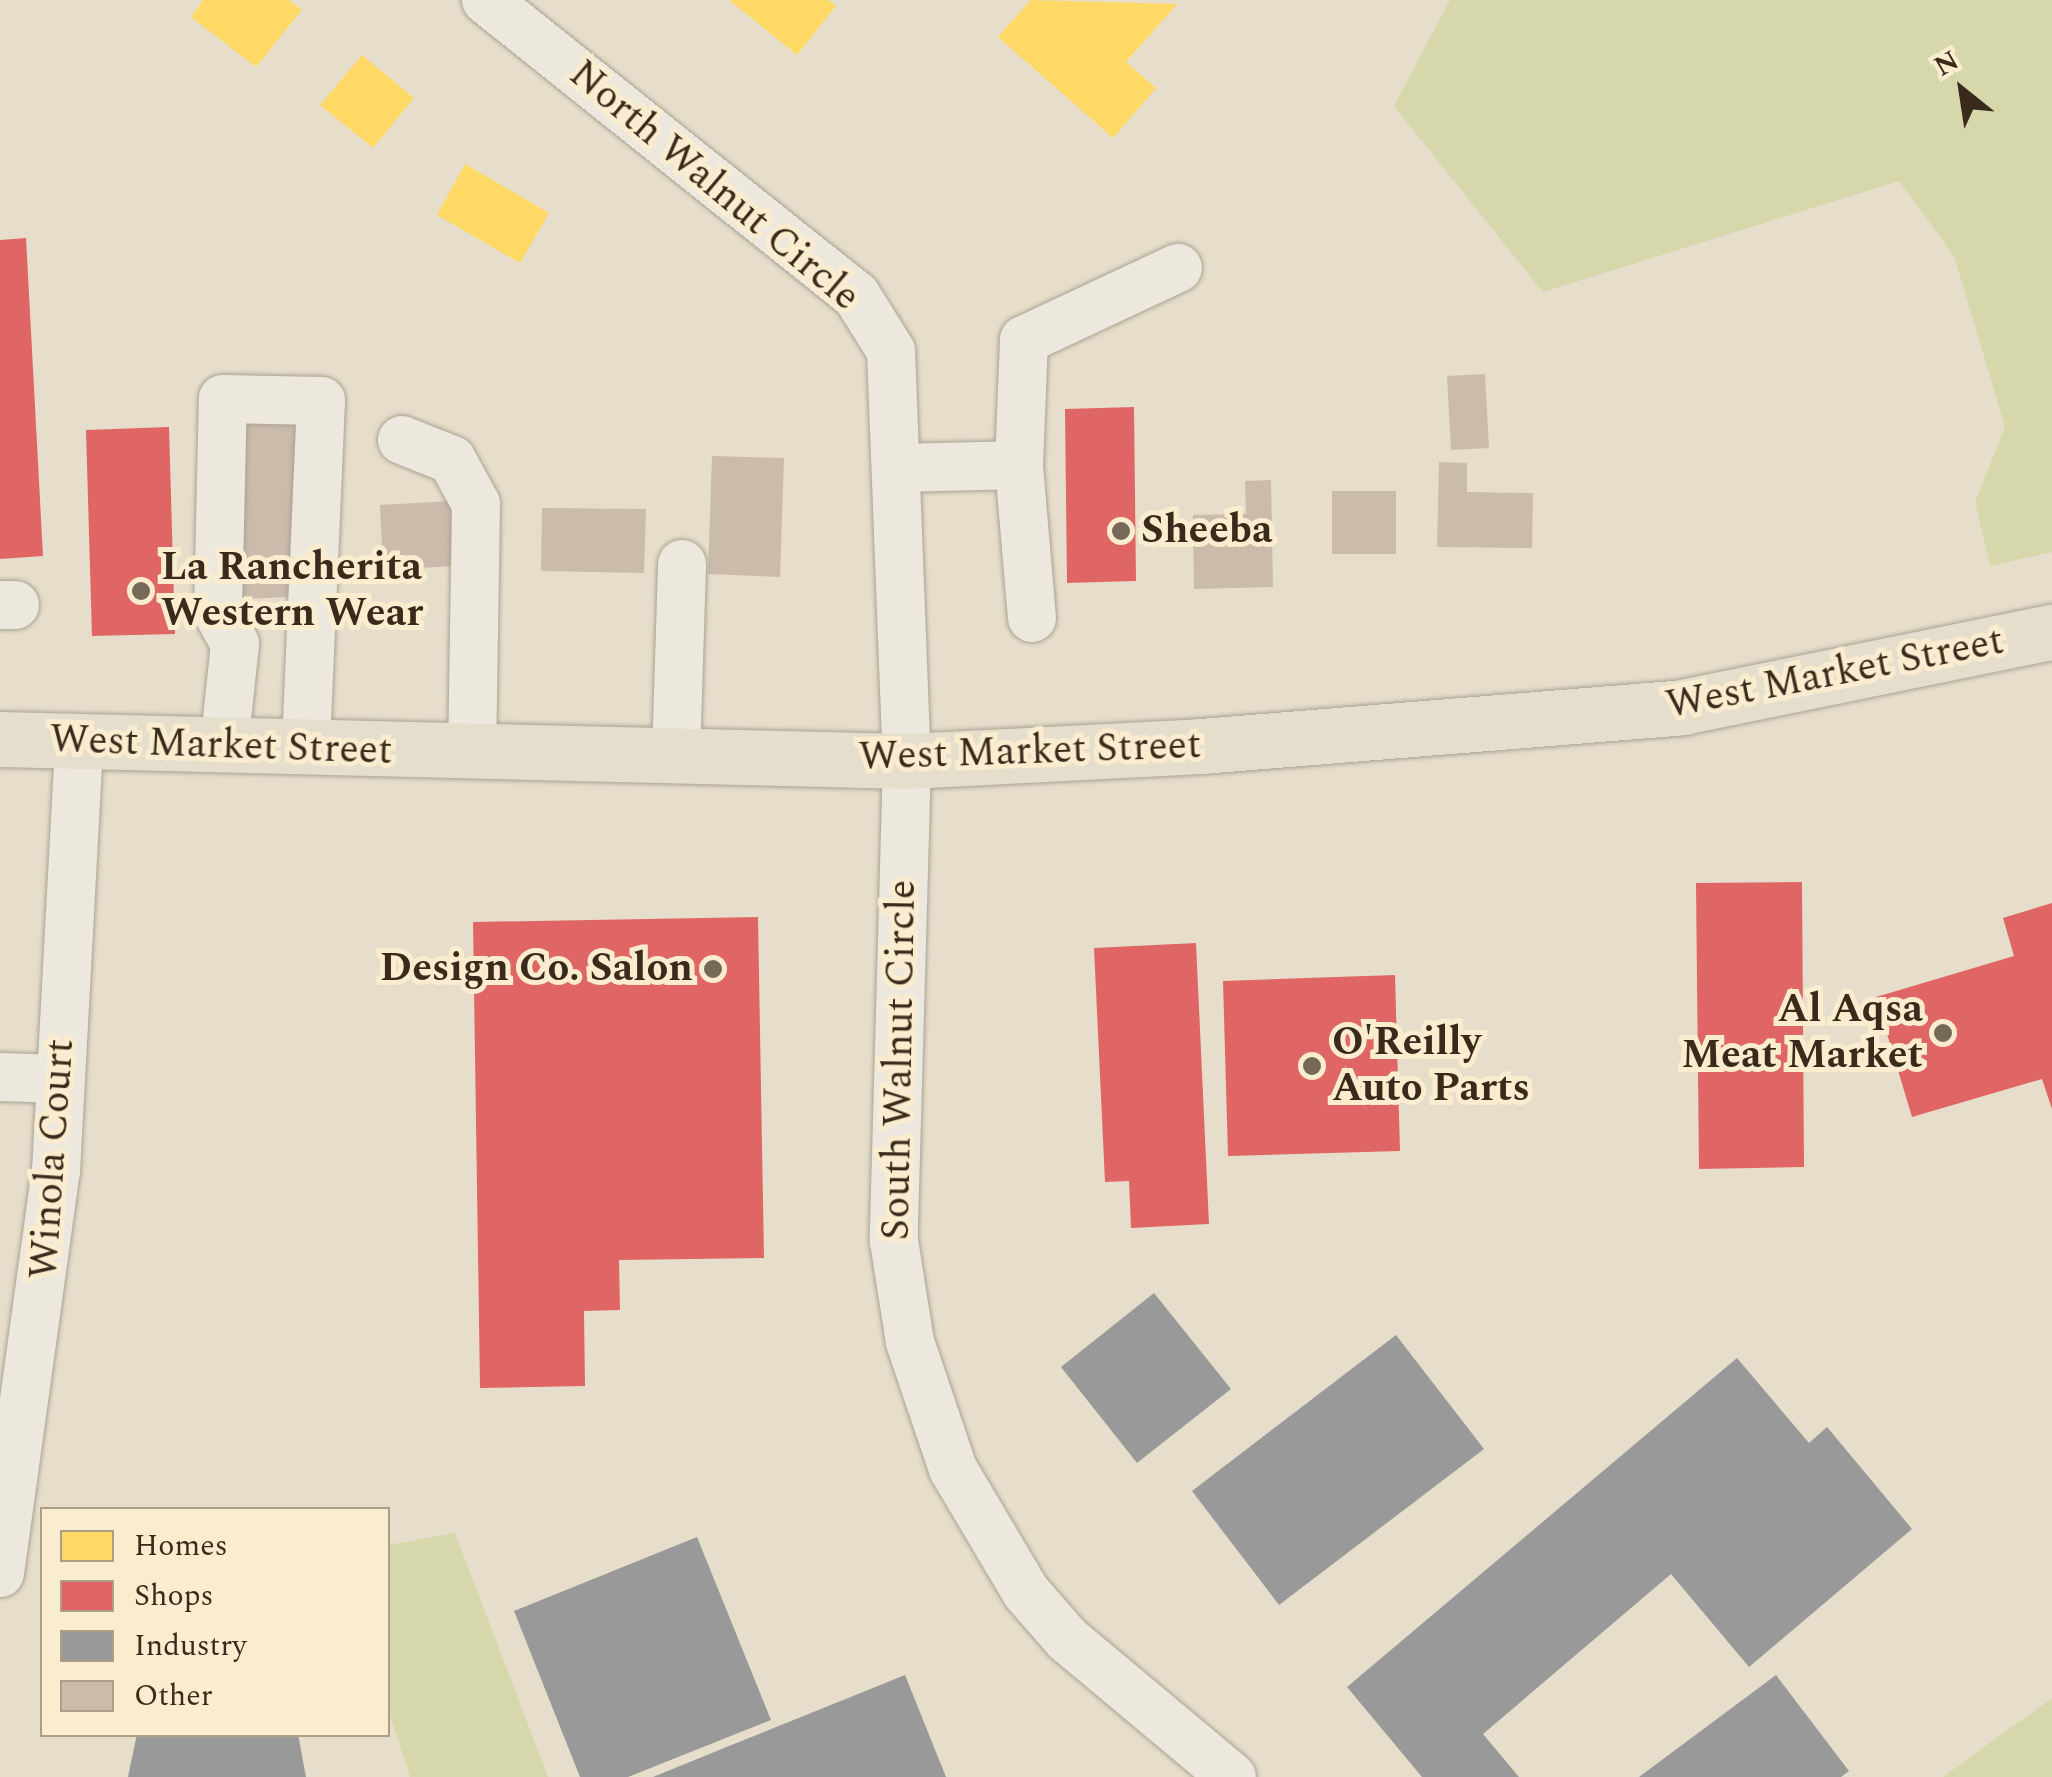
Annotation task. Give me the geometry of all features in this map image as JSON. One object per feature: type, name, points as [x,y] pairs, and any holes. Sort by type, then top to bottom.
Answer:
[{"type":"main road","name":"West Market Street","points":[[0,739],[908,761],[1201,746],[1682,707],[2052,632]]},
{"type":"street","name":"North Walnut Circle","points":[[486,0],[856,295],[891,351],[900,468],[908,761]]},
{"type":"street","points":[[1032,618],[1019,464],[1024,340],[1178,268]]},
{"type":"street","points":[[224,746],[235,644],[218,612],[223,398],[321,401],[306,748]]},
{"type":"street","points":[[402,440],[452,460],[476,504],[472,753]]},
{"type":"street","points":[[900,468],[1019,464]]},
{"type":"street","points":[[676,757],[682,564]]},
{"type":"street","name":"Winola Court","points":[[0,1573],[14,1401],[61,1079],[79,743]]},
{"type":"street","name":"South Walnut Circle","points":[[908,761],[894,1241],[910,1342],[934,1424],[984,1527],[1026,1592],[1066,1639],[1232,1777]]},
{"type":"street","points":[[0,1077],[61,1079]]},
{"type":"green space","points":[[1450,0],[2052,0],[2052,552],[1990,566],[1975,502],[2005,427],[1954,256],[1899,181],[1543,292],[1394,106]]},
{"type":"green space","points":[[455,1533],[548,1777],[410,1777],[390,1715],[390,1545]]},
{"type":"green space","points":[[2052,1698],[2052,1777],[1943,1777]]},
{"type":"building: Homes","points":[[203,0],[289,0],[302,10],[256,67],[191,17]]},
{"type":"building: Homes","points":[[729,0],[828,0],[836,6],[797,55]]},
{"type":"building: Homes","points":[[1031,0],[1177,4],[1126,62],[1156,88],[1113,138],[998,37]]},
{"type":"building: Homes","points":[[362,55],[414,98],[373,148],[320,105]]},
{"type":"building: Homes","points":[[465,164],[549,213],[520,263],[437,215]]},
{"type":"building: Shops","points":[[26,238],[43,556],[0,559],[0,240]]},
{"type":"building: Shops","points":[[1134,407],[1136,581],[1067,583],[1065,409]]},
{"type":"building: Shops","points":[[169,427],[175,634],[92,636],[86,430]]},
{"type":"building: Shops","points":[[1802,882],[1804,1167],[1699,1169],[1696,883]]},
{"type":"building: Shops","points":[[2052,903],[2052,1109],[2042,1079],[1912,1117],[1876,997],[2014,956],[2003,918]]},
{"type":"building: Shops","points":[[758,917],[764,1258],[619,1260],[620,1310],[584,1311],[585,1386],[480,1388],[473,922]]},
{"type":"building: Shops","points":[[1196,943],[1209,1224],[1131,1228],[1129,1181],[1105,1182],[1094,948]]},
{"type":"building: Shops","name":"O'Reilly Auto Parts","points":[[1395,975],[1400,1151],[1228,1156],[1223,981]]},
{"type":"building: Industry","points":[[1154,1293],[1231,1389],[1137,1463],[1061,1367]]},
{"type":"building: Industry","points":[[1396,1335],[1484,1449],[1279,1605],[1192,1491]]},
{"type":"building: Industry","points":[[1737,1358],[1809,1443],[1827,1427],[1912,1529],[1749,1667],[1671,1574],[1483,1734],[1519,1777],[1422,1777],[1347,1687]]},
{"type":"building: Industry","points":[[697,1537],[771,1720],[628,1777],[580,1777],[514,1611]]},
{"type":"building: Industry","points":[[905,1675],[946,1777],[653,1777],[729,1746]]},
{"type":"building: Industry","points":[[1776,1675],[1849,1771],[1841,1777],[1639,1777]]},
{"type":"building: Industry","points":[[136,1737],[299,1737],[306,1777],[128,1777]]},
{"type":"building: Other","points":[[1485,374],[1489,448],[1451,450],[1447,376]]},
{"type":"building: Other","points":[[303,412],[311,596],[242,599],[235,416]]},
{"type":"building: Other","points":[[712,456],[784,458],[780,577],[708,574]]},
{"type":"building: Other","points":[[1439,462],[1467,463],[1467,492],[1533,493],[1532,548],[1437,547]]},
{"type":"building: Other","points":[[1271,480],[1273,587],[1194,589],[1193,515],[1246,514],[1245,481]]},
{"type":"building: Other","points":[[1332,491],[1396,491],[1396,554],[1332,554]]},
{"type":"building: Other","points":[[469,500],[472,565],[383,570],[380,505]]},
{"type":"building: Other","points":[[542,508],[646,509],[644,573],[541,571]]},
{"type":"place","name":"Sheeba","points":[[1121,531]]},
{"type":"place","name":"La Rancherita Western Wear","points":[[141,591]]},
{"type":"place","name":"Design Co. Salon","points":[[713,969]]},
{"type":"place","name":"Al Aqsa Meat Market","points":[[1943,1033]]},
{"type":"place","name":"O'Reilly Auto Parts","points":[[1312,1066]]}]
